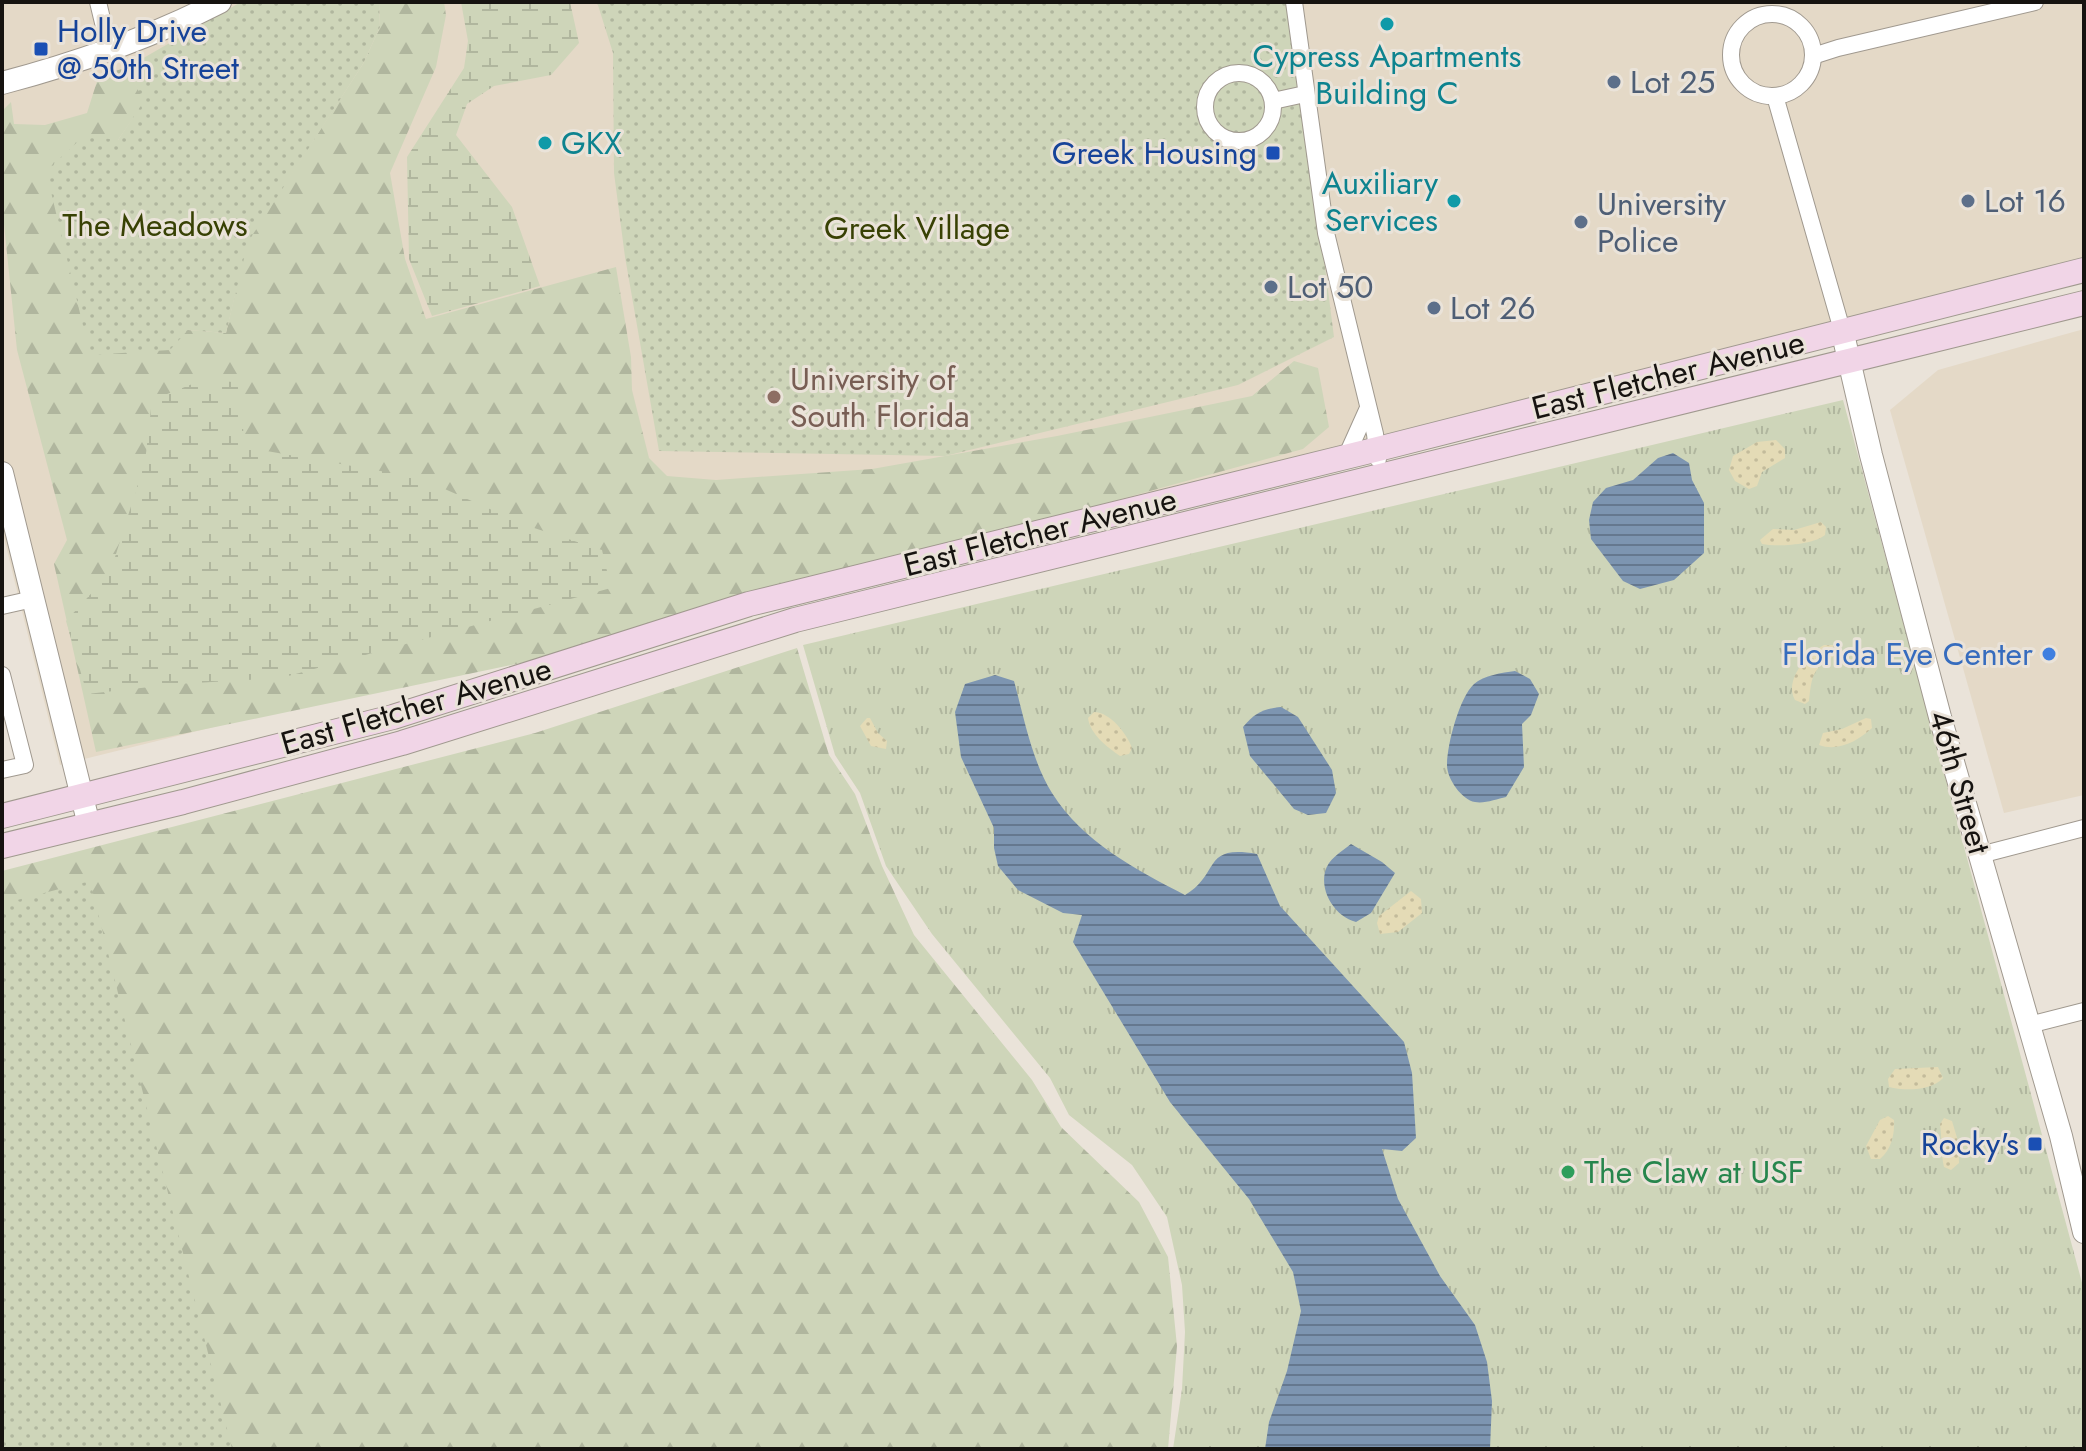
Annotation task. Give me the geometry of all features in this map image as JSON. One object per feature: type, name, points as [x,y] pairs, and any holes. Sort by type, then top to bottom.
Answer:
[{"type":"main road","name":"East Fletcher Avenue","points":[[2,816],[393,717],[749,604],[1346,457],[1376,442],[2084,270]]},
{"type":"main road","name":"East Fletcher Avenue","points":[[2,846],[402,743],[795,620],[2084,303]]},
{"type":"street","points":[[98,2],[110,52]]},
{"type":"street","points":[[2,83],[110,52],[220,2]]},
{"type":"street","points":[[1294,2],[1326,233],[1376,442],[1378,477]]},
{"type":"street","points":[[1813,56],[2035,2]]},
{"type":"street","points":[[1771,13],[1785,15],[1798,22],[1813,46],[1813,56],[1809,74],[1801,85],[1789,93],[1775,96],[1749,90],[1733,70],[1730,57],[1737,31],[1758,16],[1771,13]]},
{"type":"street","points":[[1240,73],[1257,78],[1266,86],[1273,101],[1271,118],[1265,129],[1246,140],[1222,136],[1209,124],[1206,115],[1205,104],[1211,87],[1227,75],[1240,73]]},
{"type":"street","points":[[1273,101],[1305,94]]},
{"type":"street","points":[[1775,96],[1842,330]]},
{"type":"street","name":"46th Street","points":[[1842,330],[1940,717],[2083,1221]]},
{"type":"street","points":[[1346,457],[1368,408]]},
{"type":"street","points":[[2,473],[89,825]]},
{"type":"street","points":[[2,606],[33,599]]},
{"type":"street","points":[[2,675],[25,765],[2,770]]},
{"type":"street","points":[[1980,855],[2084,828]]},
{"type":"street","points":[[2029,1025],[2084,1011]]},
{"type":"shaded area","name":"University of South Florida","points":[[2,2],[2084,2],[2084,263],[60,765],[2,530]]},
{"type":"shaded area","points":[[2084,329],[2084,795],[2004,813],[1890,410],[1938,370]]},
{"type":"green space","name":"The Meadows","points":[[241,2],[379,2],[380,27],[363,64],[248,242],[226,333],[188,330],[170,350],[90,355],[46,171],[84,136],[118,140],[144,101],[126,68]]},
{"type":"green space","points":[[379,2],[444,2],[446,15],[436,67],[390,173],[405,259],[426,319],[616,267],[631,357],[632,390],[649,458],[667,476],[716,480],[872,469],[1057,436],[1252,396],[1294,361],[1318,368],[1329,427],[1303,449],[535,660],[96,752],[54,564],[67,540],[17,350],[2,205],[2,111],[11,102],[14,124],[45,125],[87,113],[99,75],[126,68],[145,101],[118,140],[188,330],[226,333],[247,242],[363,64],[380,27]]},
{"type":"green space","points":[[461,2],[570,2],[579,43],[551,75],[494,86],[467,104],[456,135],[512,207],[540,286],[432,316],[409,259],[407,157],[464,68],[468,41]]},
{"type":"green space","name":"Greek Village","points":[[597,2],[1291,2],[1334,337],[1238,385],[945,456],[659,451],[625,257],[614,173],[613,53]]},
{"type":"green space","points":[[205,379],[241,383],[244,447],[420,478],[528,526],[602,550],[611,588],[281,678],[177,684],[87,694],[66,621],[110,573],[145,462],[152,400]]},
{"type":"green space","points":[[1843,400],[2084,1290],[2084,1449],[1173,1449],[1182,1389],[1185,1332],[1182,1285],[1167,1217],[1132,1165],[1069,1115],[1050,1078],[932,934],[886,866],[860,793],[835,755],[803,645]]},
{"type":"green space","points":[[797,648],[829,755],[855,794],[882,866],[914,935],[1032,1080],[1061,1127],[1139,1202],[1168,1257],[1177,1346],[1168,1449],[2,1449],[2,871],[535,733]]},
{"type":"green space","points":[[90,881],[232,1449],[2,1449],[2,904]]},
{"type":"sand","points":[[1776,440],[1785,449],[1785,458],[1762,472],[1757,486],[1749,489],[1735,481],[1729,470],[1733,456],[1757,442]]},
{"type":"sand","points":[[1821,522],[1826,527],[1825,535],[1812,541],[1776,545],[1762,544],[1760,540],[1773,529],[1794,530]]},
{"type":"sand","points":[[1824,645],[1833,645],[1835,655],[1814,674],[1809,701],[1805,704],[1795,700],[1792,684],[1795,676],[1810,655]]},
{"type":"sand","points":[[1094,712],[1106,716],[1122,730],[1132,748],[1129,754],[1120,756],[1096,735],[1088,718]]},
{"type":"sand","points":[[867,718],[887,741],[886,749],[871,746],[860,726]]},
{"type":"sand","points":[[1866,718],[1871,719],[1872,728],[1854,741],[1833,747],[1819,745],[1823,733],[1842,729]]},
{"type":"sand","points":[[1411,891],[1421,899],[1422,913],[1398,932],[1380,934],[1379,916]]},
{"type":"sand","points":[[1938,1067],[1943,1078],[1925,1088],[1889,1087],[1888,1079],[1895,1069]]},
{"type":"sand","points":[[1888,1116],[1894,1120],[1890,1146],[1880,1159],[1871,1159],[1866,1146],[1880,1120]]},
{"type":"sand","points":[[1944,1118],[1952,1121],[1958,1141],[1959,1163],[1951,1170],[1944,1167],[1943,1162],[1940,1124]]},
{"type":"water","points":[[1673,453],[1689,463],[1692,480],[1704,503],[1704,553],[1674,580],[1640,589],[1623,581],[1591,539],[1589,520],[1593,502],[1606,488],[1633,480],[1658,458]]},
{"type":"water","points":[[1515,671],[1530,679],[1539,694],[1531,715],[1522,724],[1524,767],[1506,797],[1475,802],[1456,788],[1448,771],[1449,746],[1455,722],[1474,684],[1493,675]]},
{"type":"water","points":[[995,675],[1014,681],[1029,739],[1045,781],[1079,826],[1111,853],[1185,895],[1196,887],[1219,857],[1239,852],[1257,854],[1280,906],[1404,1042],[1412,1073],[1416,1138],[1402,1151],[1382,1149],[1398,1199],[1440,1276],[1475,1325],[1487,1362],[1492,1401],[1490,1449],[1265,1449],[1269,1422],[1287,1371],[1301,1311],[1293,1272],[1249,1199],[1170,1102],[1073,942],[1082,915],[1063,913],[1018,890],[998,866],[994,828],[961,757],[955,712],[965,684]]},
{"type":"water","points":[[1281,707],[1298,717],[1332,770],[1336,793],[1326,813],[1308,815],[1294,809],[1250,756],[1243,727],[1260,712]]},
{"type":"water","points":[[1351,844],[1395,873],[1371,913],[1356,922],[1336,910],[1327,896],[1324,880],[1329,863]]},
{"type":"place","name":"Cypress Apartments Building C","points":[[1387,24]]},
{"type":"place","name":"Holly Drive @ 50th Street","points":[[41,49]]},
{"type":"place","name":"Lot 25","points":[[1614,82]]},
{"type":"place","name":"GKX","points":[[545,143]]},
{"type":"place","name":"Greek Housing","points":[[1273,153]]},
{"type":"place","name":"Auxiliary Services","points":[[1454,201]]},
{"type":"place","name":"Lot 16","points":[[1968,201]]},
{"type":"place","name":"University Police","points":[[1581,222]]},
{"type":"place","name":"Lot 50","points":[[1271,287]]},
{"type":"place","name":"Lot 26","points":[[1434,308]]},
{"type":"place","name":"University of South Florida","points":[[774,397]]},
{"type":"place","name":"Florida Eye Center","points":[[2049,654]]},
{"type":"place","name":"Rocky's","points":[[2035,1144]]},
{"type":"place","name":"The Claw at USF","points":[[1568,1172]]}]
